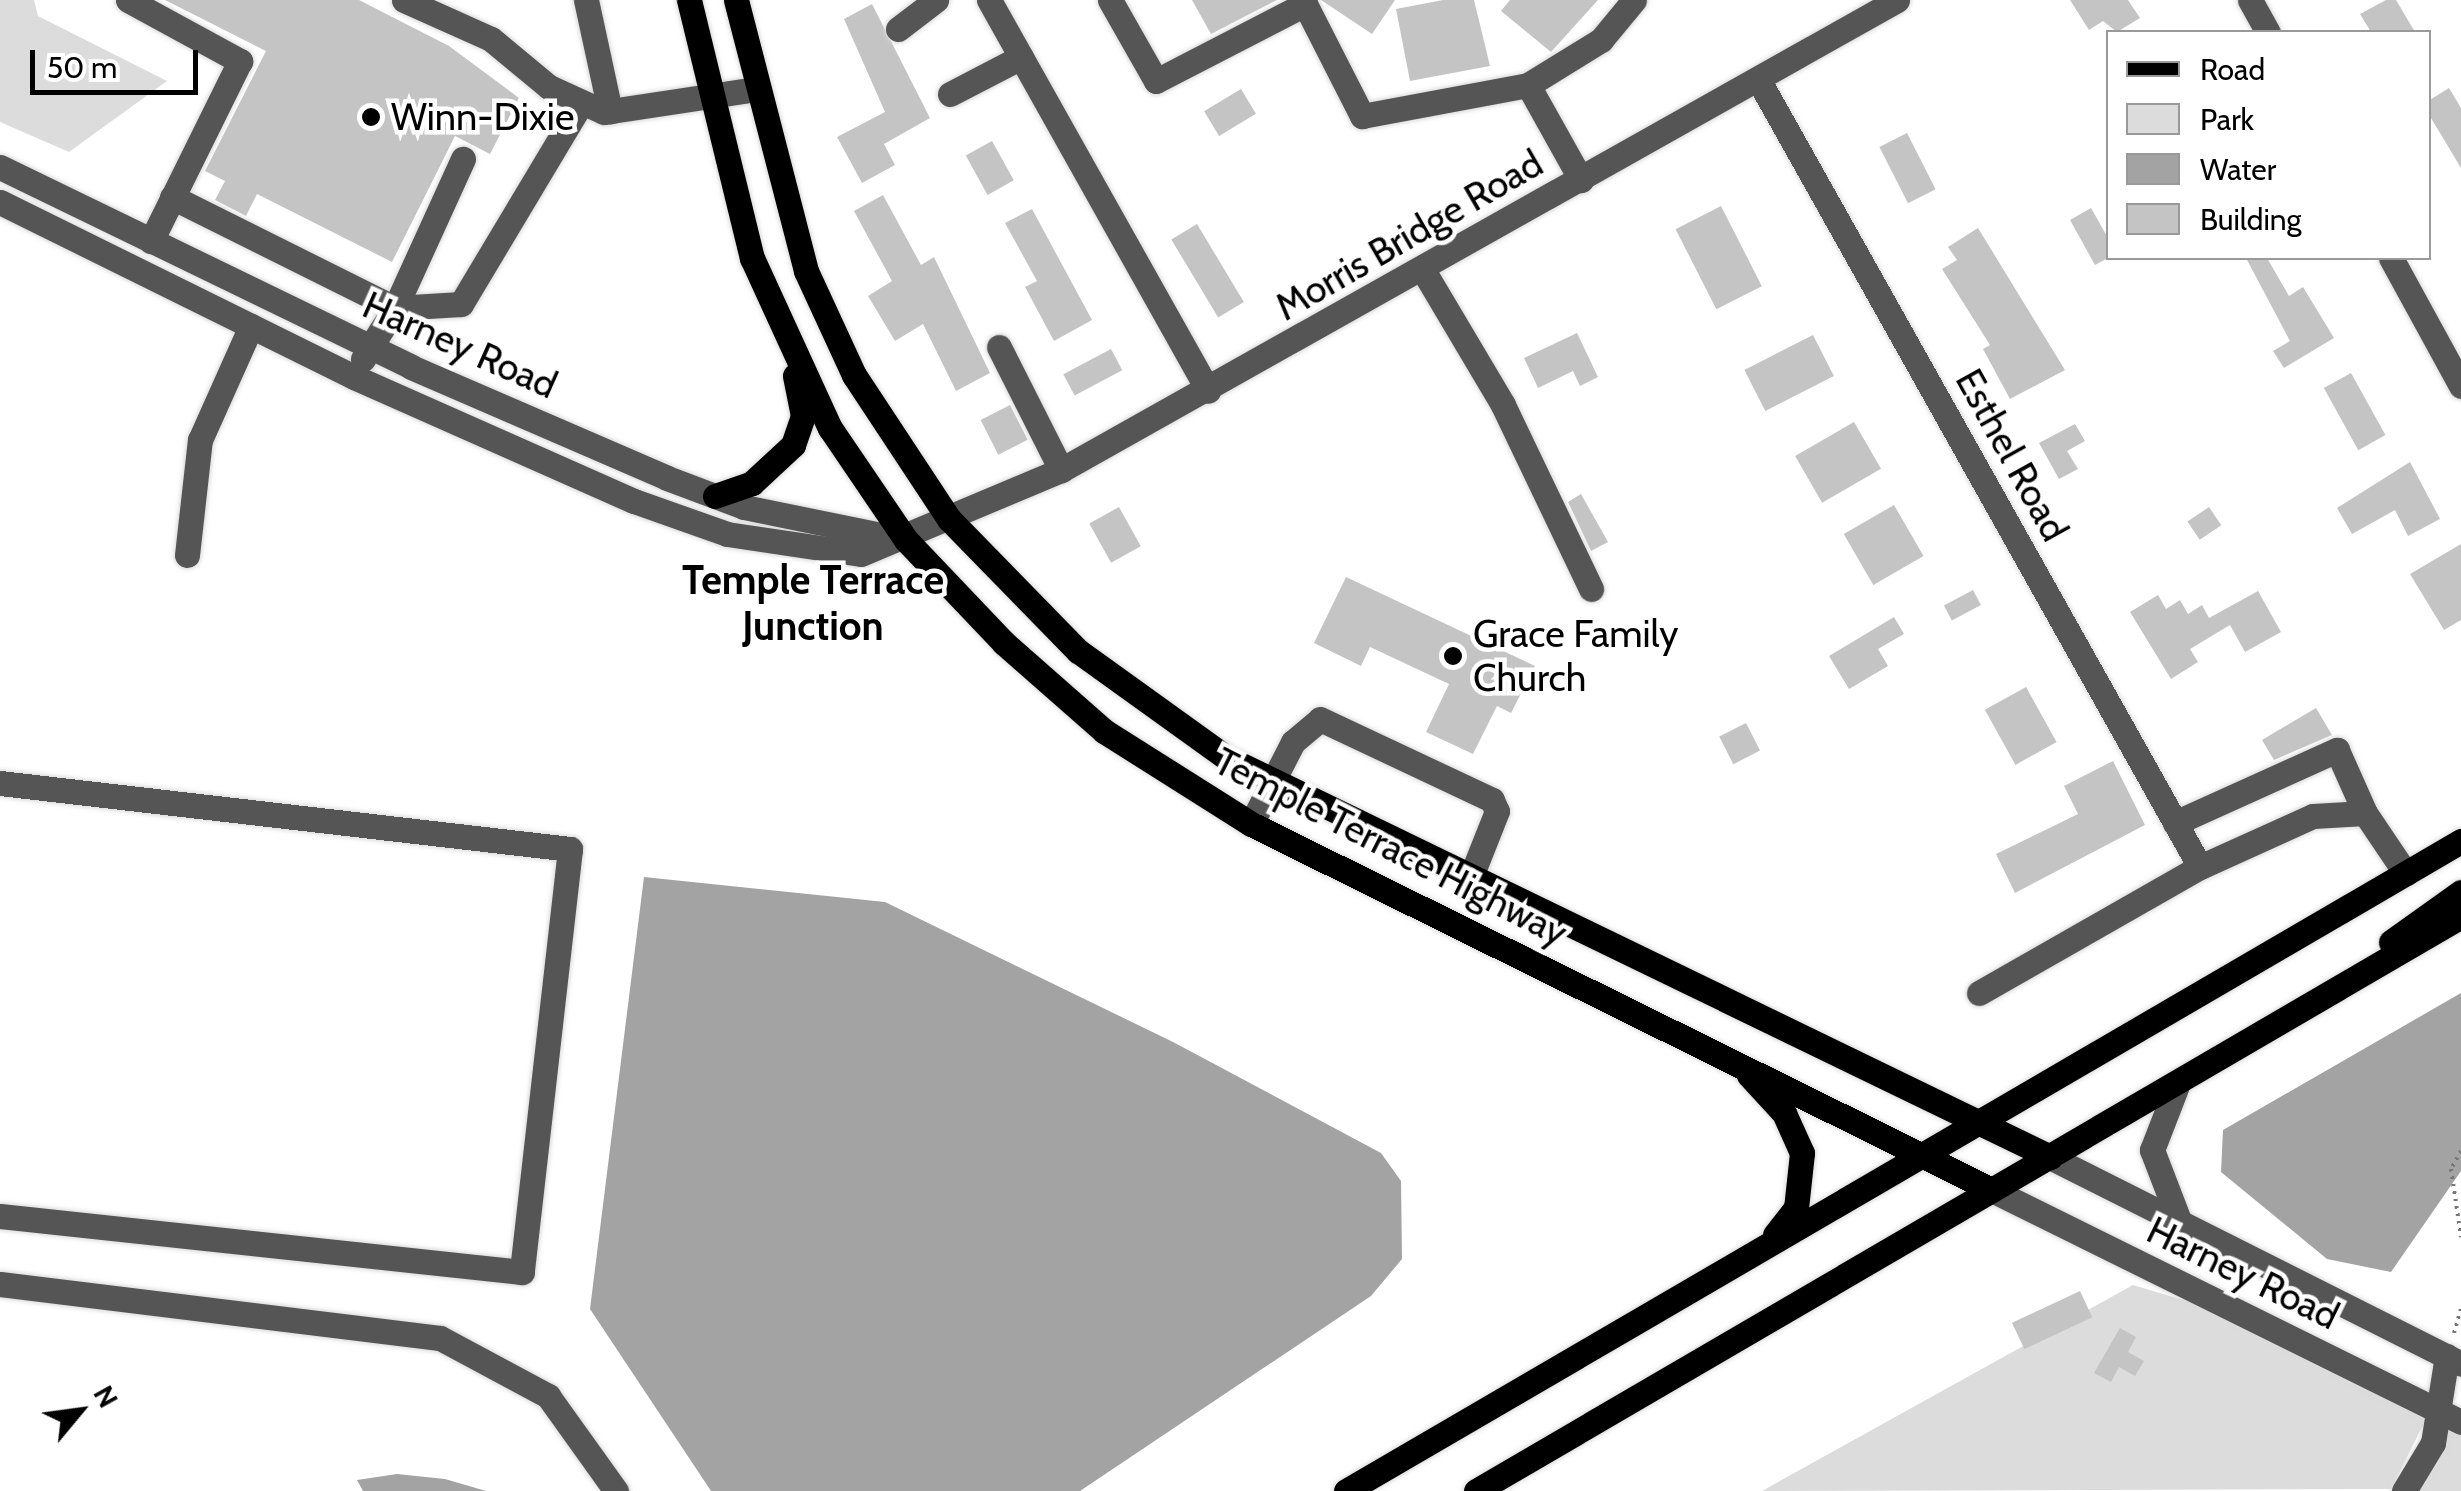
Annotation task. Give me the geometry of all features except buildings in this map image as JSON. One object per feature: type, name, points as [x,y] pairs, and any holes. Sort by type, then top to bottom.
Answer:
[{"type":"main road","name":"Temple Terrace Highway","points":[[689,0],[752,258],[830,428],[906,540],[1104,731],[1251,824],[1992,1190]]},
{"type":"main road","name":"Temple Terrace Highway","points":[[736,0],[756,88],[818,299],[872,408],[949,519],[1078,651],[1228,758],[2050,1157]]},
{"type":"main road","points":[[714,496],[778,465],[802,416],[752,258]]},
{"type":"main road","points":[[1346,1491],[2461,842]]},
{"type":"main road","points":[[2304,1008],[2461,892]]},
{"type":"main road","points":[[1476,1491],[2461,916]]},
{"type":"main road","points":[[1739,1064],[1784,1113],[1802,1153],[1796,1208],[1768,1244]]},
{"type":"street","points":[[128,0],[240,61],[151,241]]},
{"type":"street","points":[[404,0],[492,40],[582,102],[610,111],[756,88]]},
{"type":"street","points":[[586,0],[610,111]]},
{"type":"street","points":[[898,29],[936,0]]},
{"type":"street","points":[[989,0],[1208,392]]},
{"type":"street","points":[[1110,0],[1156,81],[1304,4],[1362,116],[1528,85],[1600,40],[1634,0]]},
{"type":"street","name":"Morris Bridge Road","points":[[949,519],[1062,470],[1208,392],[1897,0]]},
{"type":"street","points":[[2250,0],[2267,30]]},
{"type":"street","points":[[950,94],[1021,57]]},
{"type":"street","name":"Esthel Road","points":[[1758,79],[2200,868]]},
{"type":"street","points":[[1528,85],[1580,180]]},
{"type":"street","points":[[172,197],[395,308],[460,304],[582,102]]},
{"type":"street","points":[[354,377],[395,308],[463,159]]},
{"type":"street","name":"Harney Road","points":[[0,167],[370,346],[714,496],[906,540]]},
{"type":"street","name":"Harney Road","points":[[0,202],[354,377],[727,534],[862,554],[906,540],[949,519]]},
{"type":"street","points":[[2392,260],[2461,386]]},
{"type":"street","points":[[1423,270],[1503,405],[1591,589]]},
{"type":"street","points":[[187,555],[200,440],[252,326]]},
{"type":"street","points":[[999,347],[1062,470]]},
{"type":"street","points":[[1251,824],[1293,742],[1320,719],[1492,800],[1497,811],[1472,874]]},
{"type":"street","points":[[2174,823],[2337,750],[2365,814],[2406,874]]},
{"type":"street","points":[[0,783],[570,848],[522,1272],[0,1216]]},
{"type":"street","points":[[1979,993],[2200,868],[2313,816],[2365,814]]},
{"type":"street","points":[[2178,1083],[2152,1150],[2180,1223]]},
{"type":"street","name":"Harney Road","points":[[2050,1157],[2454,1360]]},
{"type":"street","name":"Harney Road","points":[[1992,1190],[2450,1417]]},
{"type":"street","points":[[0,1284],[440,1338],[548,1396],[616,1491]]},
{"type":"street","points":[[2404,1491],[2450,1417],[2454,1360]]},
{"type":"path","points":[[2461,1151],[2452,1169],[2461,1237]]},
{"type":"green space","points":[[0,0],[34,0],[38,16],[167,81],[69,152],[0,122]]},
{"type":"green space","points":[[2133,1285],[2190,1302],[2426,1419],[2391,1489],[1762,1491]]},
{"type":"green space","points":[[2449,1430],[2461,1435],[2461,1491],[2418,1491]]},
{"type":"water","points":[[644,877],[885,902],[1173,1042],[1381,1153],[1401,1181],[1402,1259],[1371,1296],[1080,1491],[711,1491],[590,1309]]},
{"type":"water","points":[[2461,993],[2461,1171],[2391,1272],[2327,1259],[2221,1172],[2223,1130]]},
{"type":"water","points":[[397,1474],[445,1479],[486,1491],[363,1491],[357,1480]]},
{"type":"place","name":"Winn-Dixie","points":[[371,117]]},
{"type":"place","name":"Grace Family Church","points":[[1453,656]]},
{"type":"district","name":"Temple Terrace Junction","points":[[813,603]]}]
